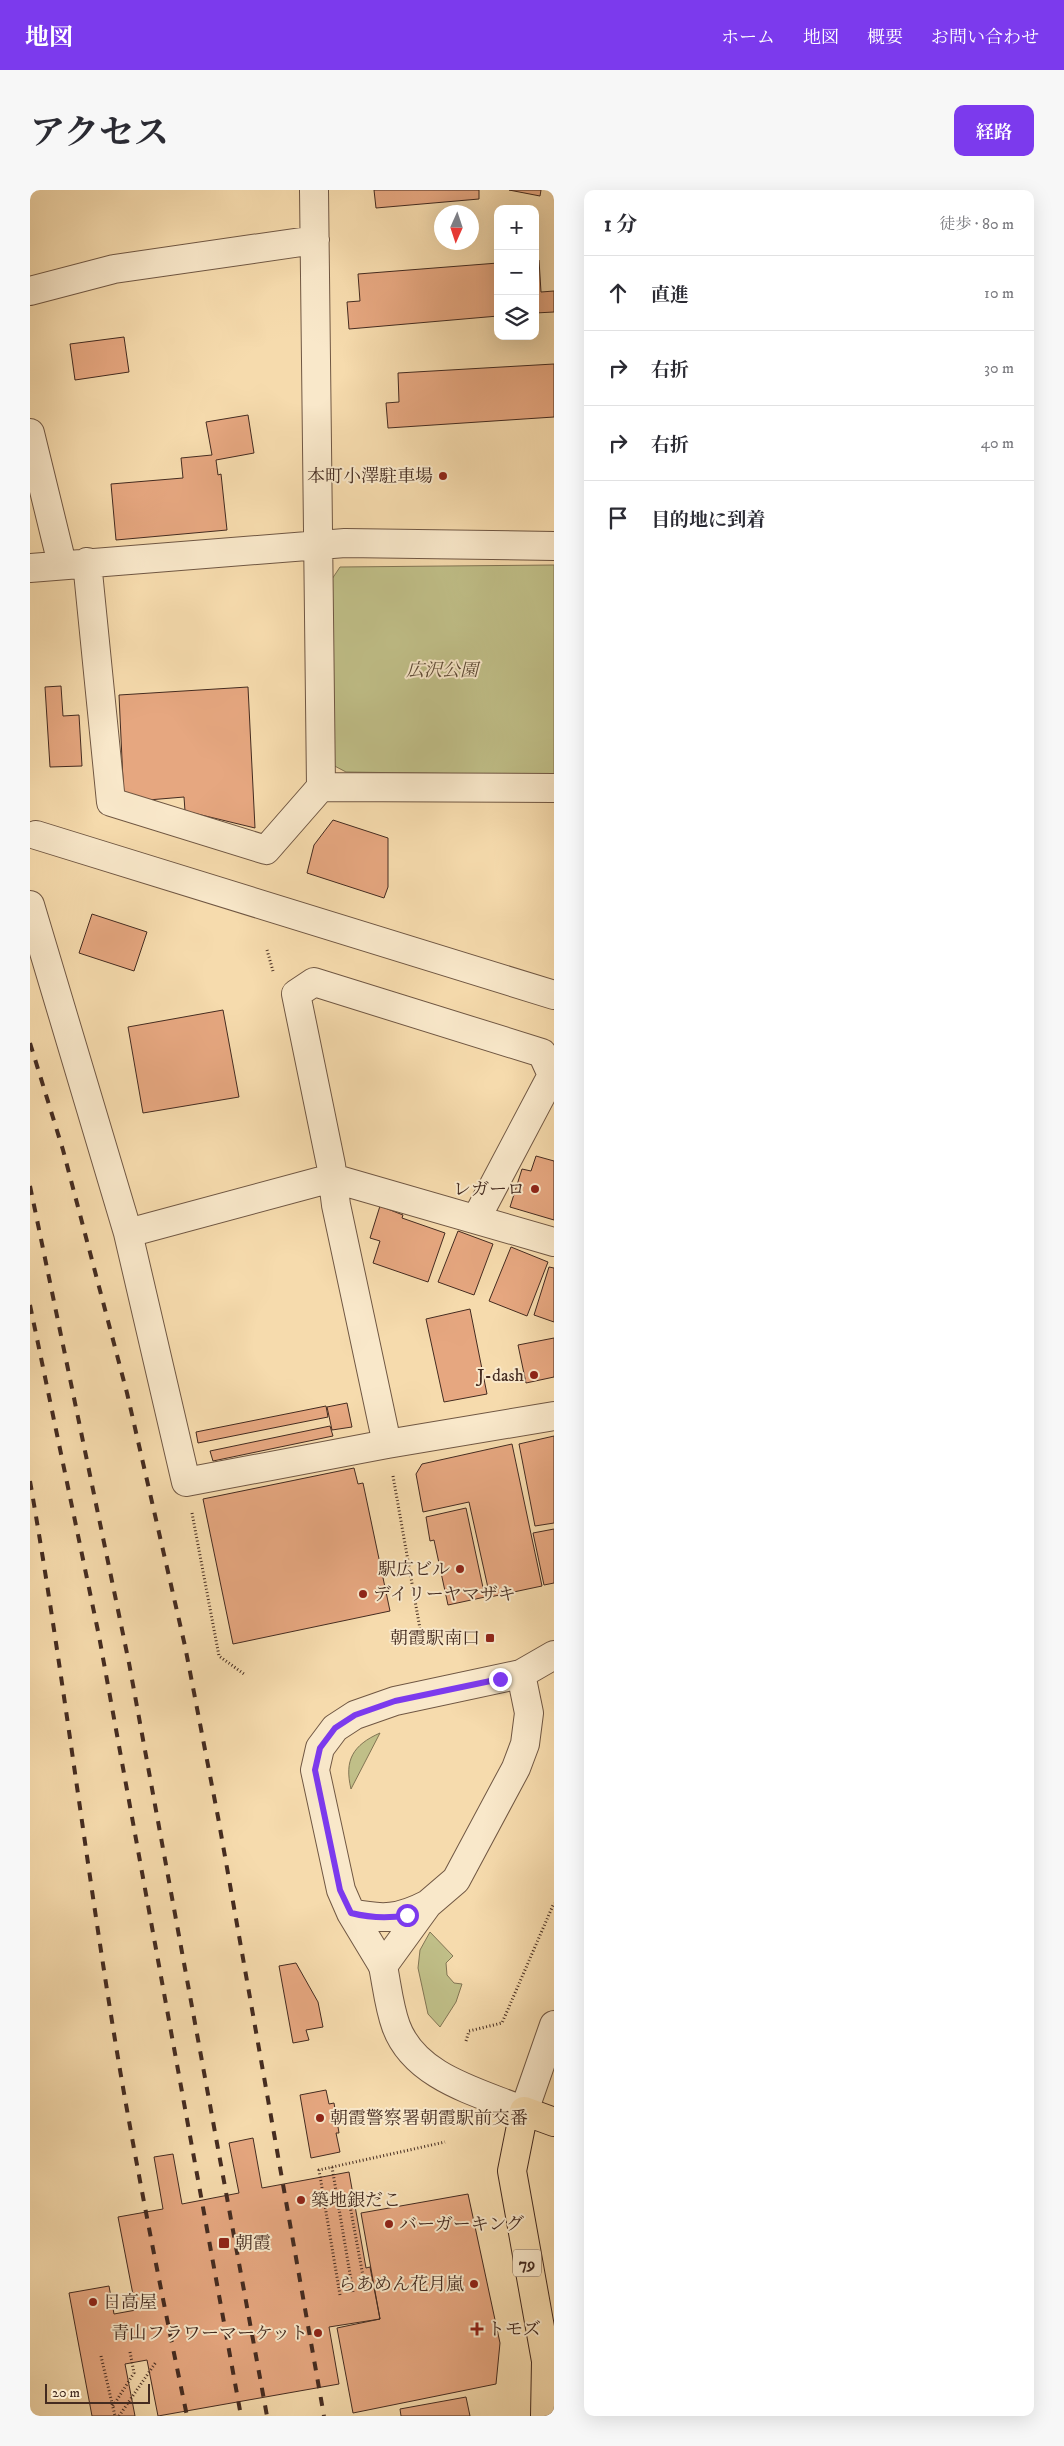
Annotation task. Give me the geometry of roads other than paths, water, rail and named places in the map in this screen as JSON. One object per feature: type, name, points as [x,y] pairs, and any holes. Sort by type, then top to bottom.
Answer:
[{"type":"main road","points":[[524,2110],[554,2122]]},
{"type":"main road","name":"79","points":[[524,2110],[512,2171],[518,2216],[546,2361],[545,2416]]},
{"type":"street","points":[[30,433],[74,563],[111,802],[266,850],[321,787],[314,190]]},
{"type":"street","points":[[30,291],[114,269],[315,240]]},
{"type":"street","points":[[30,568],[74,563],[345,543],[554,546]]},
{"type":"street","points":[[321,787],[554,788]]},
{"type":"street","points":[[36,835],[554,995]]},
{"type":"street","points":[[30,905],[128,1233],[186,1482],[387,1444],[554,1416]]},
{"type":"street","points":[[387,1444],[296,994],[314,982],[542,1053],[552,1075],[476,1219]]},
{"type":"street","points":[[128,1233],[332,1178],[554,1242]]},
{"type":"street","points":[[554,1655],[521,1674],[395,1701],[355,1715],[335,1728],[320,1748],[315,1770],[340,1890],[351,1913],[383,1966],[397,2028],[415,2056],[428,2068],[448,2079],[524,2110],[554,2026]]},
{"type":"street","points":[[351,1913],[371,1918],[390,1918],[407,1915],[428,1904],[456,1880],[516,1768],[525,1744],[529,1713],[521,1674]]},
{"type":"street","points":[[383,1966],[428,1904]]},
{"type":"railway","points":[[30,1043],[63,1150],[127,1393],[185,1646],[218,1817],[324,2416]]},
{"type":"railway","points":[[30,1186],[129,1663],[267,2416]]},
{"type":"railway","points":[[30,1305],[99,1636],[241,2416]]},
{"type":"railway","points":[[30,1481],[54,1628],[120,2070],[187,2416]]},
{"type":"place","name":"本町小澤駐車場","points":[[443,476]]},
{"type":"place","name":"レガーロ","points":[[535,1189]]},
{"type":"place","name":"J-dash","points":[[534,1375]]},
{"type":"place","name":"駅広ビル","points":[[460,1569]]},
{"type":"place","name":"デイリーヤマザキ","points":[[363,1594]]},
{"type":"place","name":"朝霞駅南口","points":[[490,1638]]},
{"type":"place","name":"朝霞警察署朝霞駅前交番","points":[[320,2118]]},
{"type":"place","name":"築地銀だこ","points":[[301,2200]]},
{"type":"place","name":"バーガーキング","points":[[389,2224]]},
{"type":"place","name":"朝霞","points":[[224,2243]]},
{"type":"place","name":"らあめん花月嵐","points":[[474,2284]]},
{"type":"place","name":"日高屋","points":[[93,2302]]},
{"type":"place","name":"トモズ","points":[[477,2329]]},
{"type":"place","name":"青山フラワーマーケット","points":[[318,2333]]},
{"type":"park label","name":"広沢公園","points":[[442,670]]}]
